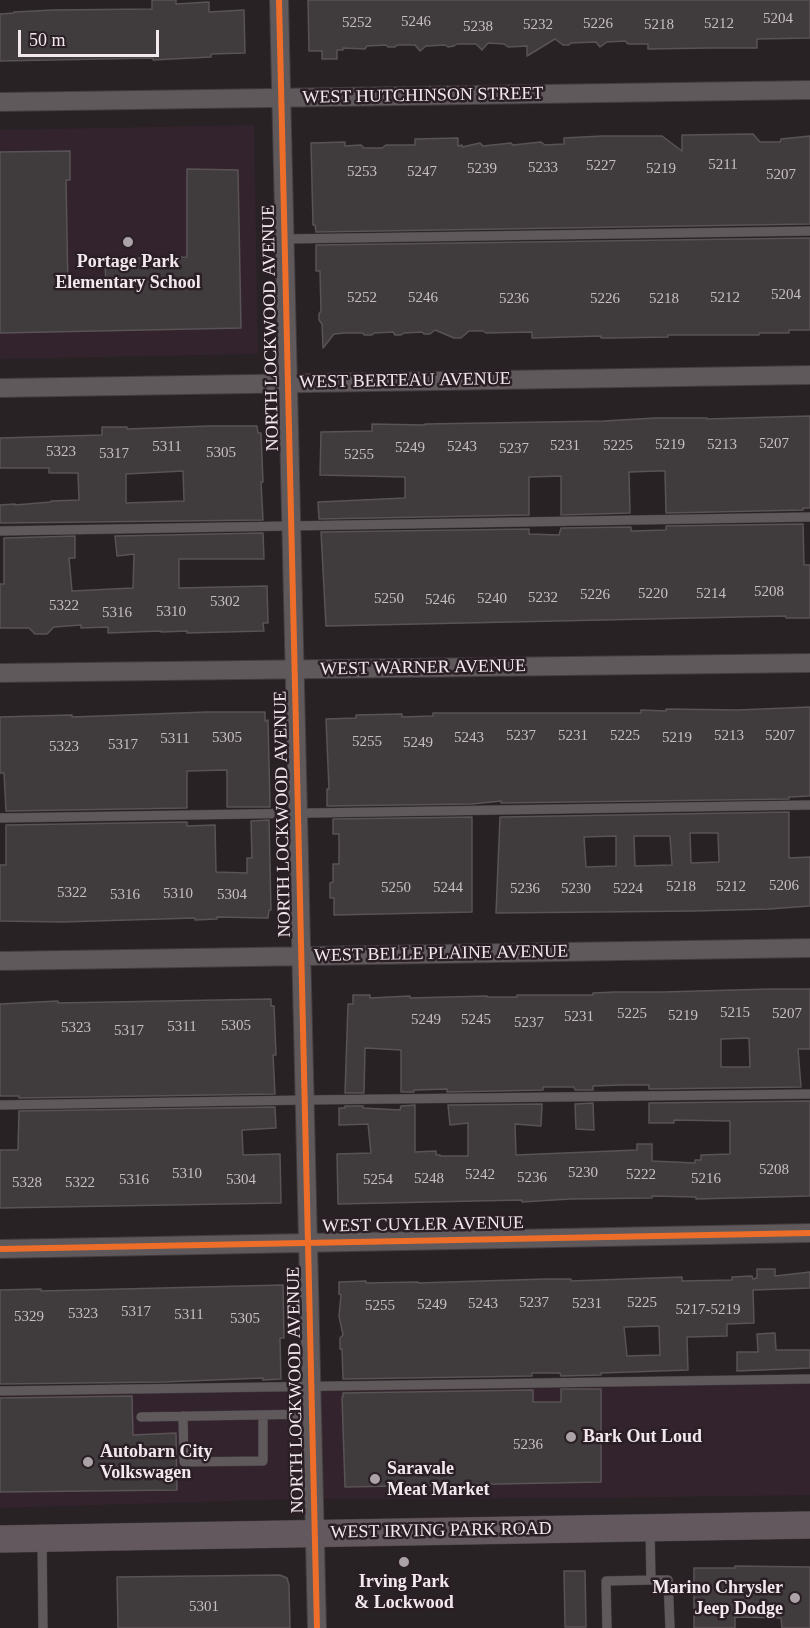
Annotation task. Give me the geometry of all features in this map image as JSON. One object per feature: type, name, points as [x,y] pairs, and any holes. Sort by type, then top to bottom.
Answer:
[{"type":"main road","name":"WEST IRVING PARK ROAD","points":[[0,1539],[810,1525]]},
{"type":"street","name":"NORTH LOCKWOOD AVENUE","points":[[279,0],[317,1628]]},
{"type":"street","name":"WEST HUTCHINSON STREET","points":[[0,102],[810,90]]},
{"type":"street","name":"WEST BERTEAU AVENUE","points":[[0,388],[810,375]]},
{"type":"street","name":"WEST WARNER AVENUE","points":[[0,673],[810,663]]},
{"type":"street","name":"WEST BELLE PLAINE AVENUE","points":[[0,962],[810,948]]},
{"type":"street","name":"WEST CUYLER AVENUE","points":[[0,1249],[810,1233]]},
{"type":"lane","points":[[284,239],[810,231]]},
{"type":"lane","points":[[0,531],[810,517]]},
{"type":"lane","points":[[0,818],[810,806]]},
{"type":"lane","points":[[0,1105],[810,1094]]},
{"type":"lane","points":[[0,1392],[810,1379]]},
{"type":"lane","points":[[141,1417],[312,1414]]},
{"type":"lane","points":[[183,1416],[184,1462],[263,1461],[263,1415]]},
{"type":"lane","points":[[650,1528],[651,1580]]},
{"type":"lane","points":[[42,1538],[43,1628]]},
{"type":"lane","points":[[607,1628],[606,1581],[651,1580],[668,1580],[670,1628]]},
{"type":"shaded area","name":"Portage Park Elementary School","points":[[254,125],[258,354],[0,359],[0,130]]},
{"type":"shaded area","points":[[810,1381],[810,1495],[297,1499],[0,1508],[0,1395]]},
{"type":"building","points":[[152,0],[176,0],[176,4],[209,2],[209,12],[244,10],[245,53],[153,60],[153,58],[0,61],[0,14],[53,10],[152,9]]},
{"type":"building","points":[[308,0],[810,0],[810,38],[757,39],[757,48],[648,49],[648,44],[628,44],[625,41],[607,42],[600,47],[596,42],[563,45],[555,39],[527,56],[527,46],[508,47],[504,44],[488,43],[482,50],[476,44],[457,44],[448,47],[445,45],[426,46],[420,51],[415,45],[388,47],[386,45],[367,46],[365,49],[343,48],[343,50],[337,50],[337,59],[322,59],[322,51],[309,51]]},
{"type":"building","points":[[753,134],[760,142],[780,142],[781,139],[810,136],[810,224],[316,232],[315,225],[313,225],[311,143],[345,142],[345,146],[361,145],[364,148],[382,148],[386,145],[415,145],[415,139],[458,138],[458,146],[462,145],[462,147],[480,143],[483,146],[541,142],[545,145],[564,144],[564,138],[662,136],[682,151],[682,135]]},
{"type":"building","points":[[70,151],[70,180],[66,180],[68,289],[106,289],[105,259],[187,257],[187,169],[238,170],[241,328],[0,333],[0,152]]},
{"type":"building","points":[[810,238],[810,330],[789,330],[789,333],[759,333],[759,335],[668,335],[668,337],[611,338],[601,338],[601,336],[532,338],[532,332],[469,331],[461,338],[454,338],[435,330],[430,334],[422,332],[401,335],[395,335],[393,332],[372,335],[344,333],[334,334],[323,348],[322,324],[319,320],[321,311],[320,271],[316,271],[316,245]]},
{"type":"building","points":[[810,416],[810,508],[803,508],[803,510],[666,513],[665,471],[659,471],[629,472],[630,513],[561,515],[561,476],[529,477],[529,515],[319,519],[318,502],[405,498],[405,477],[320,475],[321,432],[372,431],[372,424],[425,425]]},
{"type":"building","points":[[257,426],[258,433],[261,433],[263,520],[0,523],[0,505],[79,500],[78,473],[49,473],[49,468],[0,468],[0,438],[102,435],[102,427],[127,427],[127,429]],"holes":[[[183,471],[184,501],[126,503],[126,474]]]},
{"type":"building","points":[[803,524],[804,565],[810,565],[810,618],[786,618],[786,616],[326,626],[321,532],[529,529],[529,534],[559,535],[561,528],[631,527],[631,531],[666,530],[666,526]]},
{"type":"building","points":[[263,533],[264,559],[179,559],[179,588],[267,586],[268,623],[263,623],[264,631],[108,633],[108,627],[81,628],[81,625],[54,627],[47,634],[35,634],[29,628],[0,628],[0,584],[4,584],[4,538],[75,536],[75,558],[69,558],[72,591],[133,588],[134,554],[117,556],[115,536]]},
{"type":"building","points":[[810,707],[810,796],[789,797],[789,799],[501,803],[501,801],[472,804],[327,806],[327,789],[329,789],[326,719],[356,718],[356,715],[433,716],[433,713],[641,713],[641,710],[666,711],[666,709],[738,710]]},
{"type":"building","points":[[265,712],[265,721],[268,720],[270,807],[227,807],[227,770],[187,771],[187,808],[6,811],[4,773],[0,773],[0,717]]},
{"type":"building","points":[[789,812],[789,858],[810,857],[810,906],[695,911],[496,913],[500,817]],"holes":[[[690,833],[718,833],[719,862],[691,863]],[[616,836],[616,866],[586,867],[584,837]],[[634,836],[670,836],[672,865],[635,866]]]},
{"type":"building","points":[[472,817],[472,912],[334,915],[334,898],[330,898],[330,883],[333,882],[333,864],[339,864],[339,834],[333,834],[333,819]]},
{"type":"building","points":[[269,820],[271,910],[269,910],[268,918],[0,921],[0,865],[6,865],[6,825],[187,822],[187,826],[215,825],[216,872],[247,873],[247,858],[252,858],[251,821]]},
{"type":"building","points":[[810,989],[810,1049],[798,1049],[801,1087],[649,1089],[649,1085],[622,1085],[593,1086],[593,1090],[575,1090],[574,1087],[543,1087],[543,1090],[447,1092],[447,1089],[401,1092],[401,1050],[365,1048],[364,1093],[345,1093],[348,1004],[353,1004],[353,995],[370,995],[370,998],[517,997],[517,995]],"holes":[[[749,1038],[750,1067],[721,1067],[721,1039]]]},
{"type":"building","points":[[271,999],[271,1006],[274,1006],[275,1094],[19,1098],[19,1096],[0,1096],[0,1004],[58,1001],[58,1003]]},
{"type":"building","points":[[810,1101],[810,1196],[696,1199],[696,1197],[652,1196],[652,1198],[522,1202],[522,1200],[338,1204],[337,1154],[371,1153],[368,1124],[339,1125],[339,1108],[345,1108],[345,1106],[400,1110],[401,1106],[415,1105],[415,1152],[436,1151],[436,1155],[440,1156],[468,1156],[468,1123],[450,1125],[448,1105],[542,1104],[541,1126],[515,1124],[516,1155],[637,1150],[637,1144],[652,1144],[652,1161],[695,1163],[695,1160],[701,1160],[701,1155],[730,1154],[730,1121],[674,1120],[674,1123],[649,1123],[649,1103]]},
{"type":"building","points":[[593,1103],[594,1130],[576,1129],[575,1104]]},
{"type":"building","points":[[275,1107],[276,1128],[242,1130],[243,1155],[280,1154],[281,1203],[0,1208],[0,1150],[18,1150],[19,1111]]},
{"type":"building","points":[[757,1269],[775,1269],[775,1276],[810,1272],[810,1288],[753,1290],[754,1323],[727,1324],[727,1336],[687,1337],[688,1370],[601,1373],[601,1375],[561,1376],[560,1373],[532,1373],[532,1376],[343,1379],[340,1338],[343,1335],[339,1316],[341,1295],[339,1294],[339,1282],[418,1283],[545,1279],[571,1279],[571,1281],[682,1277],[682,1281],[732,1280],[732,1277],[752,1276],[753,1279],[757,1278]],"holes":[[[659,1326],[660,1355],[627,1356],[624,1327]]]},
{"type":"building","points":[[283,1285],[284,1338],[280,1338],[281,1379],[0,1384],[0,1290]]},
{"type":"building","points":[[775,1333],[776,1350],[810,1350],[810,1368],[737,1371],[737,1352],[758,1352],[757,1334]]},
{"type":"building","points":[[561,1389],[601,1389],[601,1482],[345,1487],[343,1393],[533,1390],[533,1402],[561,1402]]},
{"type":"building","name":"Autobarn City Volkswagen","points":[[132,1396],[133,1435],[176,1433],[177,1490],[0,1492],[0,1398]]},
{"type":"building","points":[[735,1566],[810,1567],[810,1628],[782,1628],[781,1618],[735,1617],[735,1628],[694,1628],[694,1568],[735,1568]]},
{"type":"building","points":[[564,1571],[585,1571],[586,1627],[565,1627]]},
{"type":"building","points":[[280,1575],[287,1578],[289,1585],[290,1628],[118,1628],[117,1577]]},
{"type":"cycle path","points":[[279,0],[317,1628]]},
{"type":"cycle path","points":[[0,1249],[810,1233]]},
{"type":"place","name":"Portage Park Elementary School","points":[[128,242]]},
{"type":"place","name":"Bark Out Loud","points":[[571,1437]]},
{"type":"place","name":"Autobarn City Volkswagen","points":[[88,1462]]},
{"type":"place","name":"Saravale Meat Market","points":[[375,1479]]},
{"type":"place","name":"Irving Park & Lockwood","points":[[404,1562]]},
{"type":"place","name":"Marino Chrysler Jeep Dodge","points":[[795,1598]]}]
